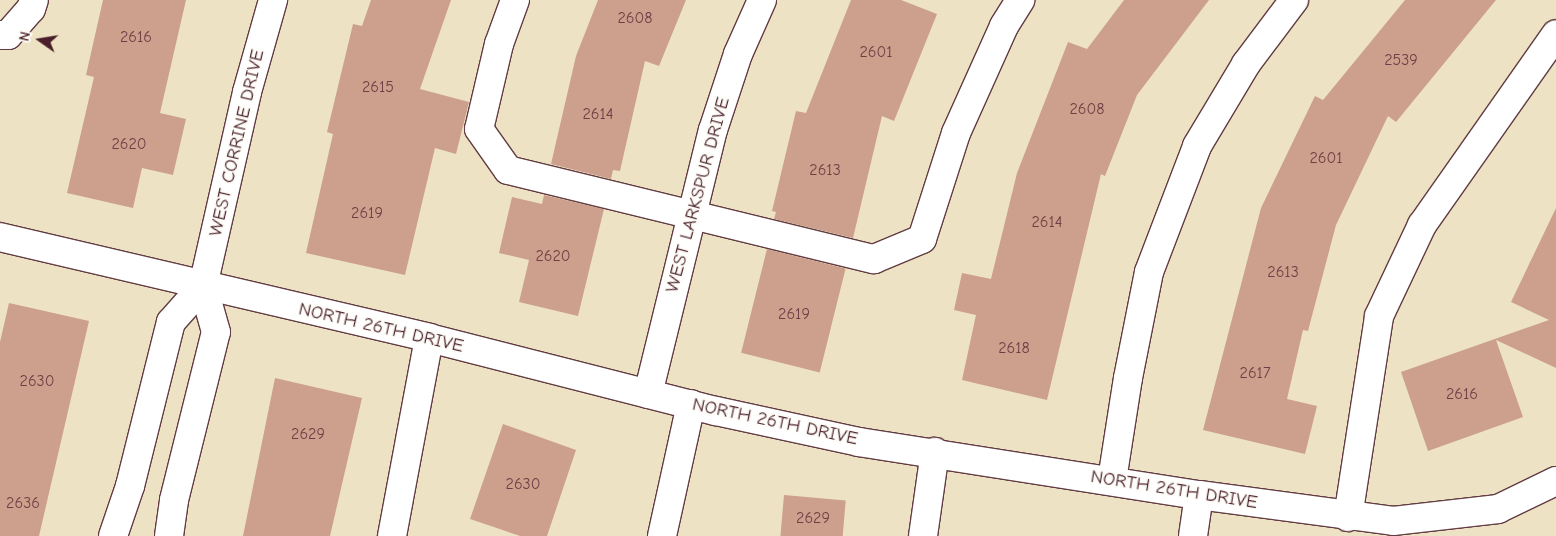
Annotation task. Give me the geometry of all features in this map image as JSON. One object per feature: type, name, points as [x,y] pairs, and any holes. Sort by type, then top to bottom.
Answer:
[{"type":"street","points":[[0,35],[8,34],[31,9],[34,0]]},
{"type":"street","name":"WEST CORRINE DRIVE","points":[[169,536],[174,500],[216,332],[203,286],[247,92],[273,0]]},
{"type":"street","points":[[515,0],[499,44],[479,129],[508,170],[690,217],[874,259],[922,239],[956,133],[1004,26],[1020,0]]},
{"type":"street","name":"WEST LARKSPUR DRIVE","points":[[648,394],[690,217],[713,130],[738,54],[762,0]]},
{"type":"street","points":[[1112,480],[1128,378],[1153,263],[1198,146],[1246,64],[1294,0]]},
{"type":"street","points":[[1348,517],[1379,316],[1422,225],[1556,34]]},
{"type":"street","name":"NORTH 26TH DRIVE","points":[[0,237],[429,338],[648,394],[859,442],[935,452],[1348,517],[1394,528],[1498,509],[1556,481]]},
{"type":"street","name":"WEST CORRINE DRIVE","points":[[113,536],[130,486],[171,322],[203,286]]},
{"type":"street","points":[[392,536],[429,338]]},
{"type":"street","points":[[662,536],[692,404]]},
{"type":"street","points":[[923,536],[935,452]]},
{"type":"street","points":[[1193,536],[1199,495]]},
{"type":"building","points":[[103,0],[186,0],[160,113],[186,119],[173,175],[142,168],[133,208],[67,193],[94,77],[86,75]]},
{"type":"building","points":[[371,0],[451,0],[420,89],[469,102],[456,154],[435,148],[405,275],[306,253],[333,134],[327,132],[353,24],[362,26]]},
{"type":"building","points":[[598,0],[686,0],[659,66],[645,61],[620,171],[613,170],[611,179],[551,164],[576,56]]},
{"type":"building","points":[[851,0],[901,0],[937,14],[894,121],[882,116],[853,238],[774,219],[776,212],[772,211],[796,111],[806,113]]},
{"type":"building","points":[[1124,0],[1209,0],[1137,95],[1105,176],[1101,174],[1047,400],[962,380],[976,315],[954,310],[962,273],[991,279],[1017,173],[1068,42],[1087,49]]},
{"type":"building","points":[[1405,0],[1496,0],[1396,122],[1388,116],[1336,225],[1308,331],[1303,330],[1287,399],[1317,406],[1305,454],[1203,430],[1261,208],[1315,96],[1323,100]]},
{"type":"building","points":[[544,195],[604,209],[578,316],[519,302],[529,260],[499,253],[512,197],[542,204]]},
{"type":"building","points":[[1556,208],[1556,368],[1496,340],[1523,417],[1428,451],[1401,372],[1549,320],[1511,302]]},
{"type":"building","points":[[767,249],[846,269],[820,372],[741,353]]},
{"type":"building","points":[[9,303],[89,321],[39,536],[0,536],[0,342]]},
{"type":"building","points":[[275,378],[362,398],[330,536],[243,536]]},
{"type":"building","points":[[503,424],[576,450],[547,536],[520,536],[470,519]]},
{"type":"building","points":[[784,495],[846,500],[843,536],[780,536]]}]
